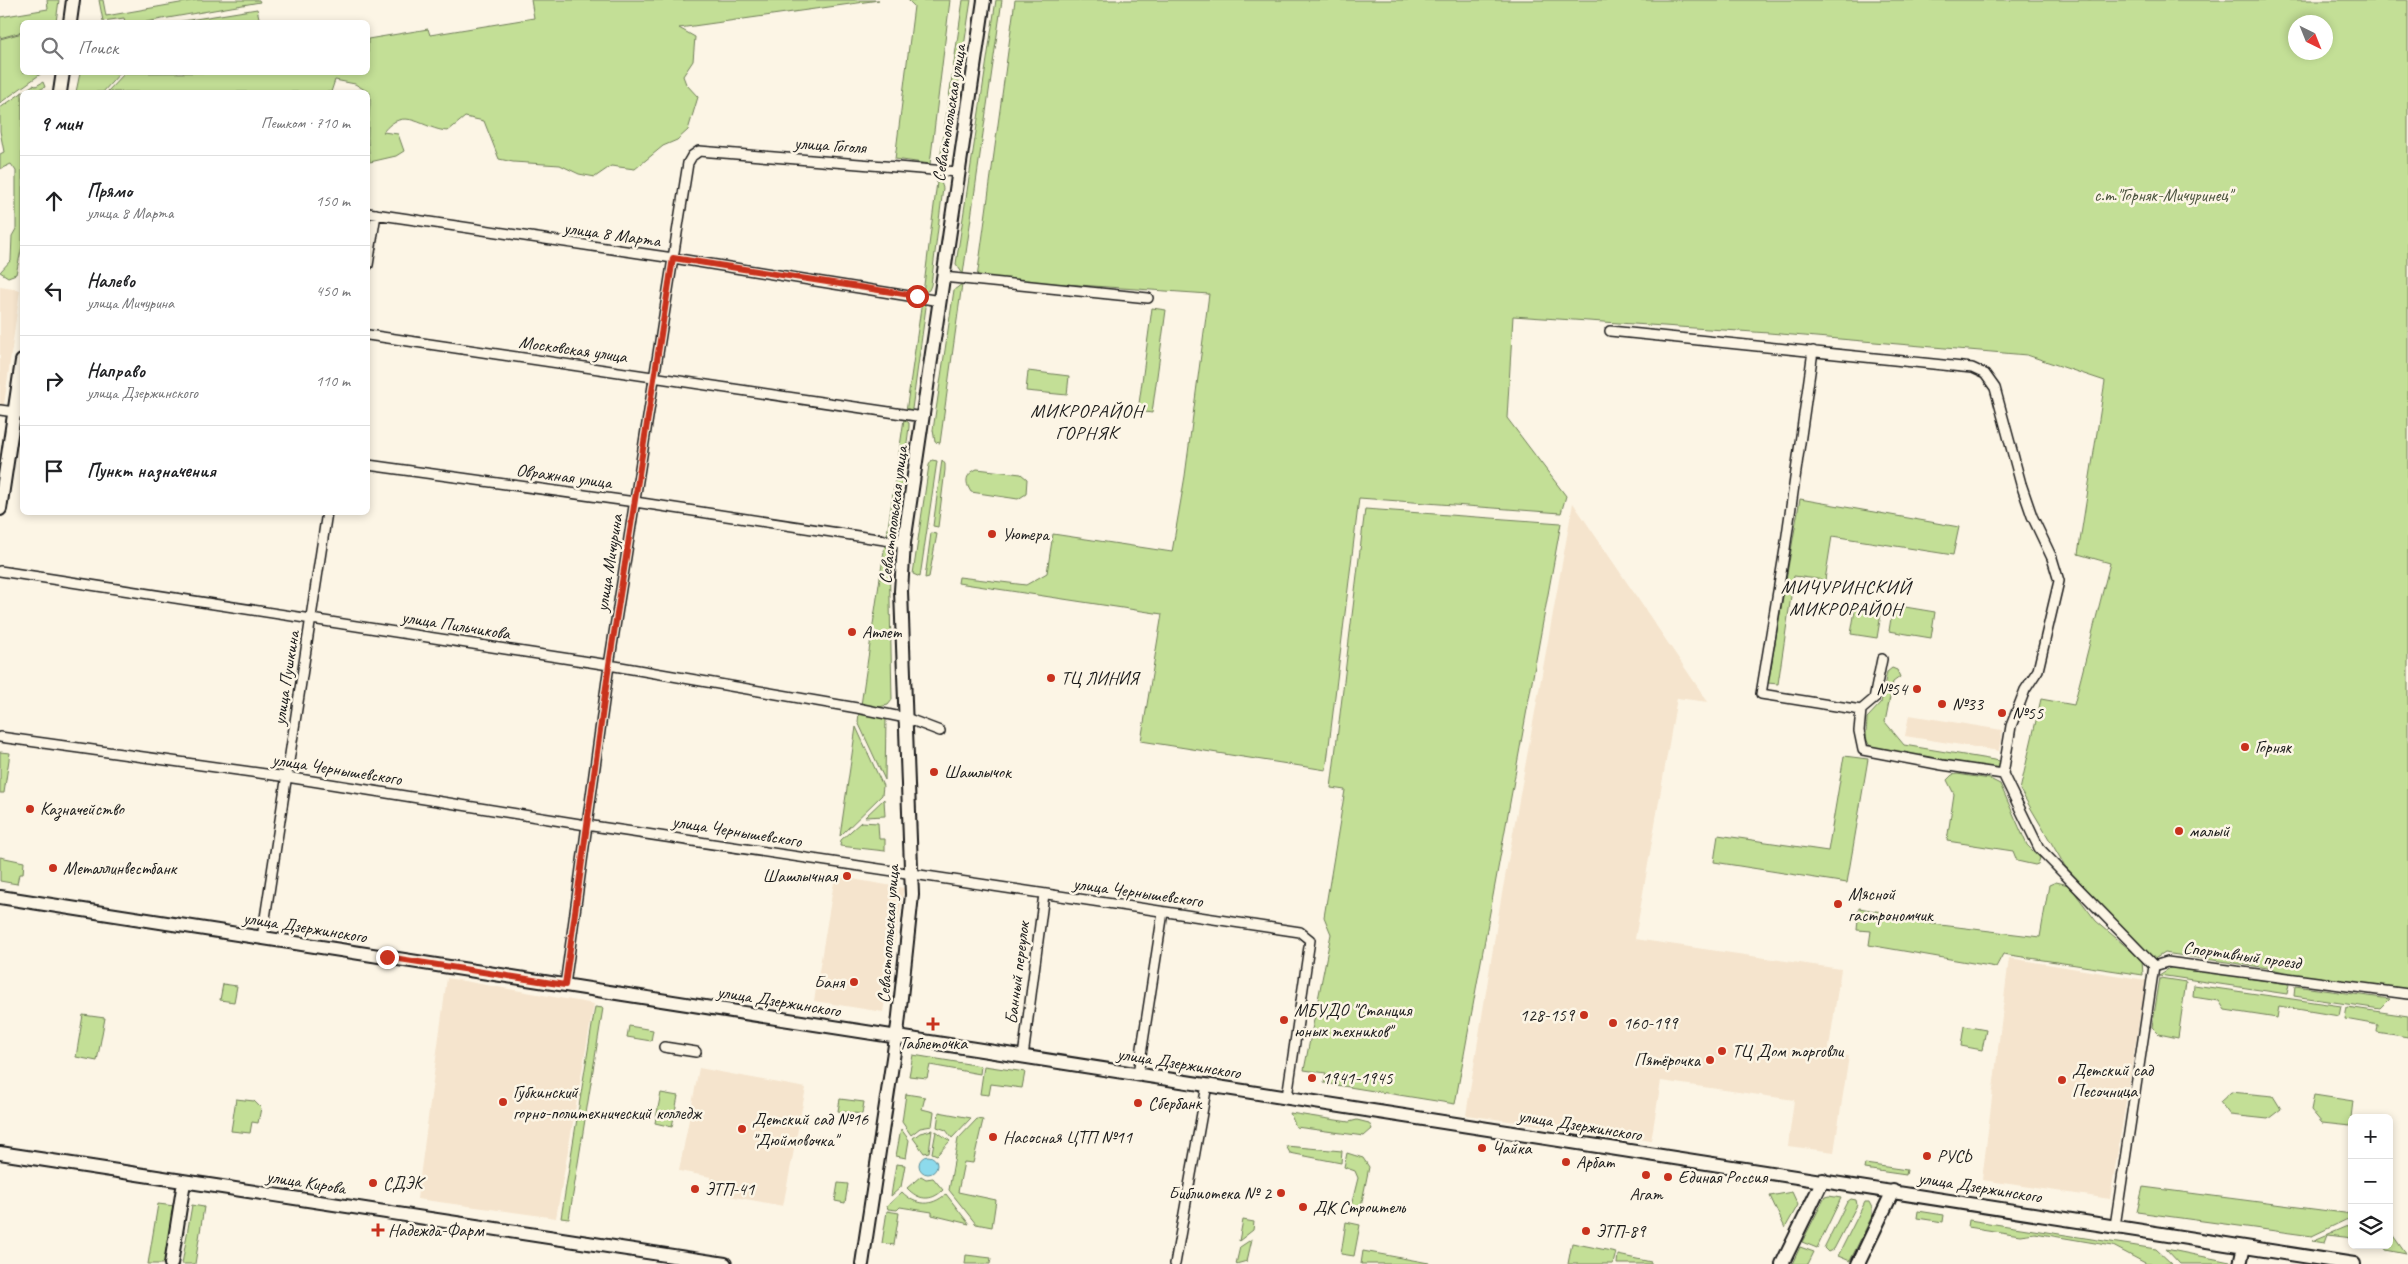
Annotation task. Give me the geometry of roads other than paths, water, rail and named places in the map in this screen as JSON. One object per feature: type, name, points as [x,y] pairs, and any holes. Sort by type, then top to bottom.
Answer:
[{"type":"main road","points":[[70,20],[73,0]]},
{"type":"main road","name":"Севастопольская улица","points":[[862,1264],[896,1037],[912,896],[901,591],[904,543],[984,0]]},
{"type":"main road","points":[[60,90],[63,75]]},
{"type":"main road","points":[[0,509],[19,413],[20,396]]},
{"type":"main road","name":"улица Дзержинского","points":[[0,897],[2354,1264]]},
{"type":"main road","name":"улица Кирова","points":[[0,1153],[724,1264]]},
{"type":"main road","points":[[1782,1264],[1823,1180]]},
{"type":"main road","points":[[171,1264],[184,1182]]},
{"type":"main road","points":[[1858,1264],[1893,1191]]},
{"type":"main road","points":[[2240,1264],[2244,1247]]},
{"type":"street","name":"улица Гоголя","points":[[699,151],[958,172]]},
{"type":"street","name":"улица Мичурина","points":[[565,985],[609,665],[688,163],[692,156],[699,151]]},
{"type":"street","name":"улица 8 Марта","points":[[372,214],[673,258],[940,301]]},
{"type":"street","points":[[370,240],[372,214]]},
{"type":"street","points":[[942,277],[1148,298]]},
{"type":"street","points":[[1610,330],[1972,368],[1984,374],[1996,388],[2021,484],[2032,516],[2052,558],[2058,582],[2038,670],[2025,690],[2011,726],[2003,774],[2039,848],[2154,966],[2115,1226]]},
{"type":"street","name":"Московская улица","points":[[370,335],[923,417]]},
{"type":"street","points":[[1813,351],[1785,548],[1761,694],[1861,710]]},
{"type":"street","points":[[0,410],[19,413]]},
{"type":"street","name":"Овражная улица","points":[[370,465],[635,502],[904,543]]},
{"type":"street","name":"улица Пушкина","points":[[262,938],[327,515]]},
{"type":"street","name":"улица Пильчикова","points":[[0,571],[609,665],[906,718],[940,731]]},
{"type":"street","points":[[1882,659],[1874,699],[1861,710],[1859,731],[1863,750],[1932,764],[2003,774]]},
{"type":"street","name":"улица Чернышевского","points":[[0,737],[287,777],[586,825],[1300,932],[1310,940],[1287,1097]]},
{"type":"street","name":"Банный переулок","points":[[1023,1057],[1044,894]]},
{"type":"street","points":[[1138,1074],[1163,912]]},
{"type":"street","name":"Спортивный проезд","points":[[2154,966],[2167,962],[2408,994]]},
{"type":"street","points":[[664,1047],[696,1052]]},
{"type":"street","points":[[1175,1264],[1207,1085]]},
{"type":"water","points":[[928,1156],[934,1159],[937,1165],[934,1171],[928,1174],[922,1171],[919,1165],[922,1159]]},
{"type":"place","name":"Уютера","points":[[992,534]]},
{"type":"place","name":"Атлет","points":[[852,632]]},
{"type":"place","name":"ТЦ ЛИНИЯ","points":[[1051,678]]},
{"type":"place","name":"№54","points":[[1917,689]]},
{"type":"place","name":"№33","points":[[1942,704]]},
{"type":"place","name":"№55","points":[[2002,713]]},
{"type":"place","name":"Горняк","points":[[2245,747]]},
{"type":"place","name":"Шашлычок","points":[[934,772]]},
{"type":"place","name":"Казначейство","points":[[30,809]]},
{"type":"place","name":"малый","points":[[2179,831]]},
{"type":"place","name":"Металлинвестбанк","points":[[53,868]]},
{"type":"place","name":"Шашлычная","points":[[847,876]]},
{"type":"place","name":"Мясной гастрономчик","points":[[1838,904]]},
{"type":"place","name":"Баня","points":[[854,982]]},
{"type":"place","name":"128-159","points":[[1584,1015]]},
{"type":"place","name":"МБУДО \"Станция юных техников\"","points":[[1284,1020]]},
{"type":"place","name":"160-199","points":[[1613,1023]]},
{"type":"place","name":"Таблеточка","points":[[933,1024]]},
{"type":"place","name":"ТЦ Дом торговли","points":[[1722,1051]]},
{"type":"place","name":"Пятёрочка","points":[[1710,1060]]},
{"type":"place","name":"1941-1945","points":[[1312,1078]]},
{"type":"place","name":"Детский сад Песочница","points":[[2062,1080]]},
{"type":"place","name":"Губкинский горно-политехнический колледж","points":[[503,1102]]},
{"type":"place","name":"Сбербанк","points":[[1138,1103]]},
{"type":"place","name":"Детский сад №16 \"Дюймовочка\"","points":[[742,1129]]},
{"type":"place","name":"Насосная ЦТП №11","points":[[993,1137]]},
{"type":"place","name":"Чайка","points":[[1482,1148]]},
{"type":"place","name":"РУСЬ","points":[[1927,1156]]},
{"type":"place","name":"Арбат","points":[[1566,1162]]},
{"type":"place","name":"Агат","points":[[1646,1175]]},
{"type":"place","name":"Единая Россия","points":[[1668,1177]]},
{"type":"place","name":"СДЭК","points":[[373,1183]]},
{"type":"place","name":"ЭТП-41","points":[[695,1189]]},
{"type":"place","name":"Библиотека № 2","points":[[1281,1193]]},
{"type":"place","name":"ДК Строитель","points":[[1303,1207]]},
{"type":"place","name":"Надежда-Фарм","points":[[378,1230]]},
{"type":"place","name":"ЭТП-89","points":[[1586,1231]]},
{"type":"district","name":"МИКРОРАЙОН ГОРНЯК","points":[[1087,421]]},
{"type":"district","name":"МИЧУРИНСКИЙ МИКРОРАЙОН","points":[[1846,597]]},
{"type":"park label","name":"с.т.\"Горняк-Мичуринец\"","points":[[2163,195]]}]
